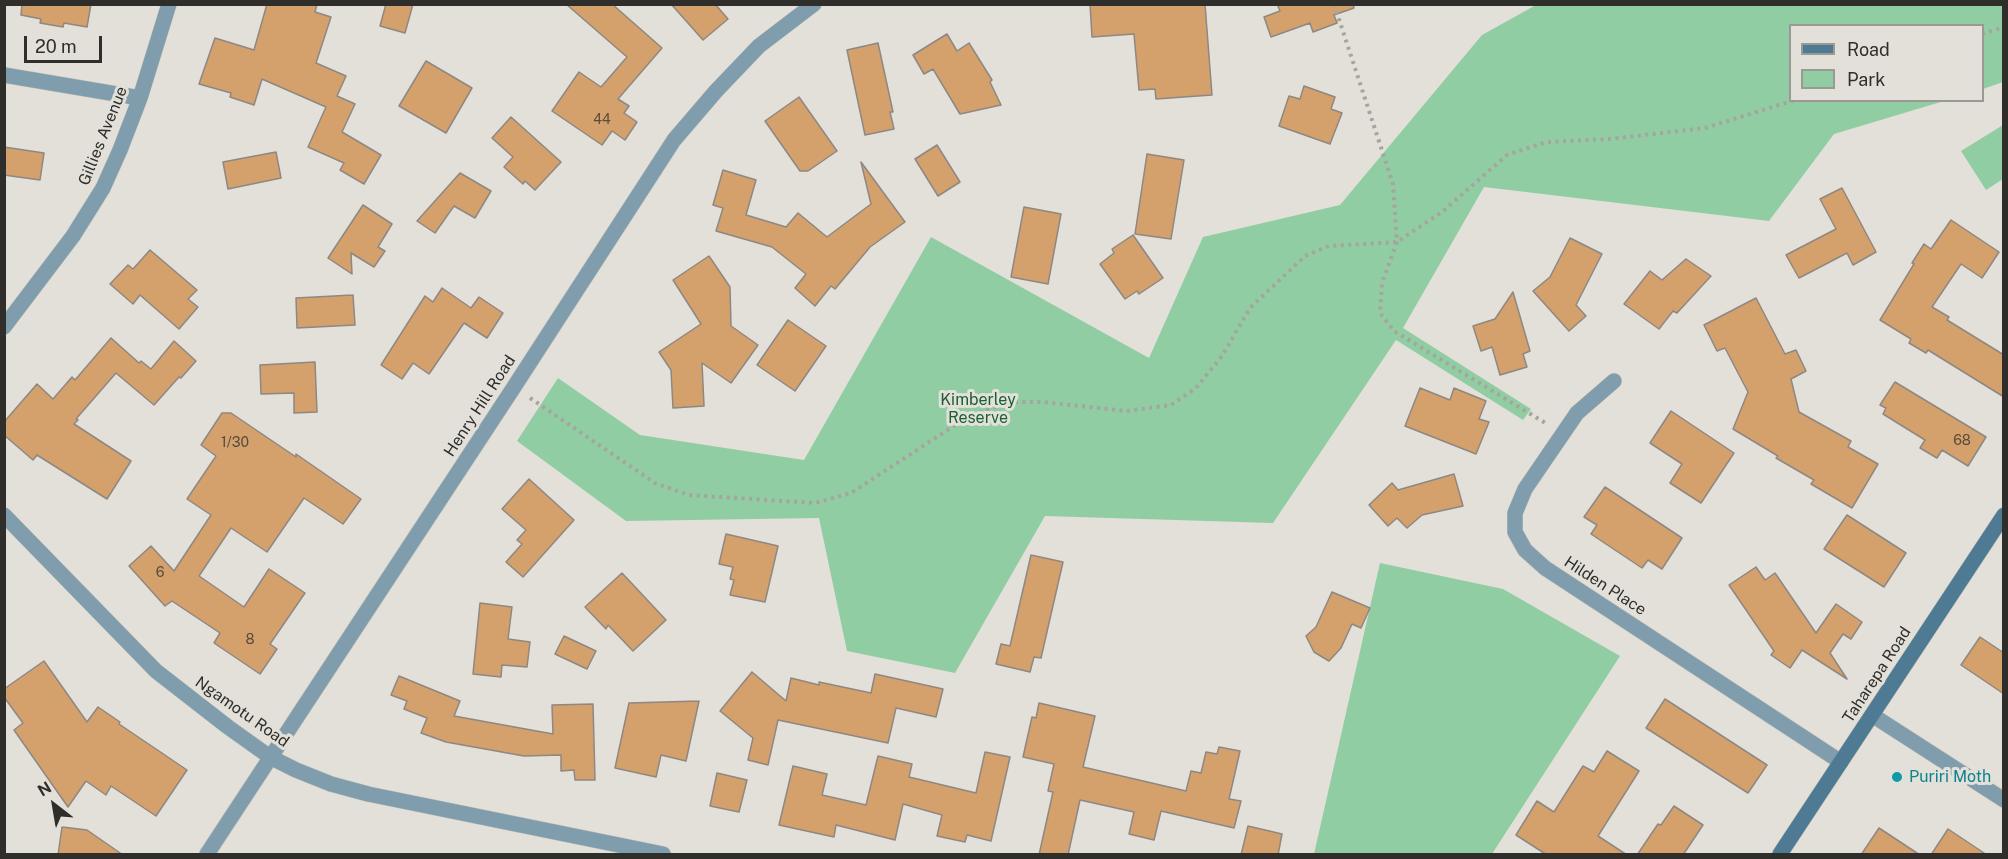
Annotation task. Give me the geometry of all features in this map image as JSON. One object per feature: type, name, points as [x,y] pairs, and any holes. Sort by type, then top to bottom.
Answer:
[{"type":"street","name":"Gillies Avenue","points":[[4,327],[73,236],[104,188],[140,98],[169,4]]},
{"type":"street","name":"Henry Hill Road","points":[[207,855],[674,140],[759,46],[814,4]]},
{"type":"street","points":[[4,75],[140,98]]},
{"type":"street","name":"Hilden Place","points":[[1614,381],[1577,413],[1525,489],[1515,513],[1515,532],[1525,550],[1545,568],[1841,762]]},
{"type":"street","name":"Ngamotu Road","points":[[4,515],[156,671],[270,757],[296,770],[368,794],[663,855]]},
{"type":"street","name":"Taharepa Road","points":[[1780,855],[2004,515]]},
{"type":"street","points":[[1872,716],[2004,800]]},
{"type":"path","points":[[1334,4],[1393,184],[1397,242],[1382,283],[1380,313],[1394,331],[1563,434]]},
{"type":"path","points":[[1984,34],[2004,27]]},
{"type":"path","points":[[514,387],[655,483],[689,495],[814,503],[851,493],[969,416],[1009,402],[1042,402],[1127,411],[1171,405],[1196,388],[1222,356],[1250,308],[1305,256],[1329,246],[1397,242],[1442,212],[1507,155],[1546,142],[1609,139],[1705,128],[1790,102]]},
{"type":"green space","name":"Kimberley Reserve","points":[[1536,5],[2003,5],[2003,82],[1984,89],[1984,24],[1789,24],[1789,102],[1941,102],[1834,134],[1769,221],[1484,187],[1403,328],[1531,409],[1523,420],[1396,340],[1273,523],[1045,516],[955,673],[847,651],[819,518],[626,521],[517,441],[558,378],[640,435],[804,460],[931,237],[1149,358],[1203,237],[1340,205],[1482,35]]},
{"type":"green space","points":[[2003,125],[2003,179],[1986,190],[1961,151]]},
{"type":"green space","points":[[1380,563],[1503,589],[1620,656],[1492,854],[1314,854]]},
{"type":"building","points":[[22,4],[91,4],[87,27],[64,23],[63,27],[40,23],[41,19],[21,15]]},
{"type":"building","points":[[267,4],[317,4],[315,12],[331,17],[316,63],[346,76],[337,96],[355,104],[342,132],[381,155],[364,184],[340,170],[344,163],[308,147],[326,107],[262,79],[254,105],[230,97],[231,93],[199,84],[215,38],[254,50]]},
{"type":"building","points":[[386,4],[413,4],[405,33],[380,26]]},
{"type":"building","points":[[566,4],[612,4],[662,48],[618,99],[629,106],[624,113],[637,122],[625,140],[612,131],[602,145],[552,111],[579,72],[601,87],[627,57]]},
{"type":"building","points":[[671,4],[715,4],[728,19],[703,40]]},
{"type":"building","points":[[1090,4],[1205,4],[1212,95],[1156,99],[1155,89],[1139,90],[1134,34],[1092,37]]},
{"type":"building","points":[[1277,4],[1353,4],[1354,8],[1334,15],[1337,23],[1313,32],[1310,23],[1271,37],[1264,17],[1280,11]]},
{"type":"building","points":[[947,34],[957,51],[969,43],[992,80],[990,82],[1001,105],[960,114],[933,69],[924,74],[913,55]]},
{"type":"building","points":[[878,43],[893,112],[890,112],[894,129],[865,135],[847,50]]},
{"type":"building","points":[[426,61],[472,88],[446,133],[399,106]]},
{"type":"building","points":[[1304,86],[1335,97],[1331,109],[1342,113],[1330,144],[1279,126],[1289,96],[1300,99]]},
{"type":"building","points":[[799,97],[837,151],[808,171],[800,171],[765,121]]},
{"type":"building","points":[[511,117],[561,162],[535,190],[525,181],[523,184],[504,167],[513,157],[492,138]]},
{"type":"building","points":[[937,145],[960,182],[938,196],[915,159]]},
{"type":"building","points":[[4,147],[44,153],[40,180],[4,175]]},
{"type":"building","points":[[276,152],[281,178],[228,189],[223,162]]},
{"type":"building","points":[[1147,154],[1184,160],[1171,239],[1135,234]]},
{"type":"building","points":[[861,162],[905,222],[870,247],[835,289],[831,286],[815,306],[795,288],[806,274],[772,247],[716,231],[723,208],[713,205],[723,170],[756,180],[746,215],[786,227],[798,213],[827,237],[871,204]]},
{"type":"building","points":[[460,173],[491,191],[475,218],[454,206],[435,233],[417,221]]},
{"type":"building","points":[[1842,188],[1876,252],[1853,265],[1847,253],[1799,278],[1786,255],[1836,229],[1820,199]]},
{"type":"building","points":[[363,205],[392,224],[378,247],[385,251],[374,267],[351,253],[352,274],[328,258]]},
{"type":"building","points":[[1024,207],[1061,214],[1048,284],[1011,277]]},
{"type":"building","points":[[1951,220],[1999,252],[1982,278],[1961,264],[1932,307],[1949,317],[1947,320],[2004,355],[2004,397],[1928,350],[1926,353],[1909,343],[1911,339],[1880,320],[1924,244],[1931,249]]},
{"type":"building","points":[[1133,235],[1163,278],[1139,294],[1137,291],[1125,299],[1100,264],[1114,253],[1112,249]]},
{"type":"building","points":[[1570,238],[1602,254],[1576,305],[1586,316],[1569,331],[1533,291],[1550,277]]},
{"type":"building","points":[[150,250],[197,290],[188,299],[198,307],[179,329],[140,295],[133,304],[110,284],[128,265],[133,269]]},
{"type":"building","points":[[709,256],[730,287],[731,326],[758,345],[731,383],[702,363],[704,406],[673,408],[671,370],[659,352],[701,324],[673,280]]},
{"type":"building","points":[[1686,259],[1711,276],[1677,313],[1673,311],[1659,329],[1624,304],[1650,271],[1662,280]]},
{"type":"building","points":[[442,288],[471,308],[479,297],[503,313],[487,338],[464,323],[429,374],[413,363],[402,379],[381,365],[425,296],[433,302]]},
{"type":"building","points":[[1513,292],[1530,351],[1523,354],[1527,367],[1500,375],[1492,347],[1481,351],[1473,326],[1495,319]]},
{"type":"building","points":[[353,295],[355,325],[297,328],[296,298]]},
{"type":"building","points":[[1756,298],[1785,354],[1796,350],[1806,371],[1791,379],[1799,412],[1851,441],[1848,447],[1878,464],[1852,508],[1811,484],[1814,480],[1733,429],[1748,392],[1725,348],[1717,351],[1704,325]]},
{"type":"building","points":[[788,320],[826,346],[795,391],[757,365]]},
{"type":"building","points":[[111,338],[139,363],[141,361],[151,369],[174,341],[196,361],[154,405],[116,373],[76,419],[78,420],[74,424],[131,461],[107,499],[37,455],[33,460],[4,435],[4,422],[37,384],[53,399],[72,377],[75,380]]},
{"type":"building","points":[[315,362],[317,412],[294,413],[294,393],[261,394],[260,365]]},
{"type":"building","points":[[1895,382],[1986,437],[1968,466],[1942,450],[1937,458],[1920,448],[1925,440],[1883,414],[1886,408],[1880,405]]},
{"type":"building","points":[[1420,388],[1450,400],[1454,388],[1486,401],[1479,419],[1489,422],[1476,454],[1405,426]]},
{"type":"building","points":[[1671,411],[1734,453],[1701,503],[1670,483],[1682,464],[1650,443]]},
{"type":"building","points":[[222,413],[231,413],[361,499],[343,524],[304,498],[267,552],[231,528],[199,576],[244,607],[269,569],[305,593],[270,644],[277,649],[260,674],[214,643],[220,633],[172,601],[165,606],[129,566],[151,546],[174,571],[211,515],[187,499],[216,456],[201,445]]},
{"type":"building","points":[[1454,474],[1463,506],[1422,515],[1407,528],[1397,518],[1388,526],[1369,505],[1392,483],[1398,490]]},
{"type":"building","points":[[529,479],[574,520],[523,577],[506,562],[522,544],[517,540],[526,530],[502,509]]},
{"type":"building","points":[[1605,487],[1682,538],[1662,569],[1648,560],[1642,568],[1591,534],[1597,525],[1584,517]]},
{"type":"building","points":[[1847,515],[1906,553],[1884,587],[1824,549]]},
{"type":"building","points":[[726,534],[778,546],[765,602],[730,595],[734,580],[730,579],[733,567],[719,564]]},
{"type":"building","points":[[1031,555],[1063,562],[1041,658],[1034,657],[1030,672],[996,664],[1001,644],[1010,646]]},
{"type":"building","points":[[1756,567],[1765,580],[1775,573],[1816,633],[1836,604],[1862,622],[1851,639],[1843,634],[1830,653],[1847,679],[1802,650],[1790,668],[1771,655],[1774,651],[1729,585]]},
{"type":"building","points":[[622,573],[666,620],[633,651],[608,625],[606,629],[585,607]]},
{"type":"building","points":[[1332,592],[1370,608],[1361,628],[1352,624],[1341,648],[1329,661],[1314,652],[1306,636],[1316,627]]},
{"type":"building","points":[[480,603],[512,607],[508,639],[530,642],[527,667],[502,665],[501,677],[473,674]]},
{"type":"building","points":[[564,636],[596,651],[587,669],[555,654]]},
{"type":"building","points":[[1980,637],[2004,653],[2004,694],[1961,665]]},
{"type":"building","points":[[44,661],[87,722],[98,707],[187,770],[156,816],[111,786],[106,795],[86,781],[68,807],[14,730],[23,723],[4,697],[4,689]]},
{"type":"building","points":[[752,672],[786,701],[791,678],[871,693],[875,674],[943,689],[936,717],[896,708],[888,743],[778,720],[768,765],[748,760],[753,738],[720,711]]},
{"type":"building","points":[[399,676],[460,701],[454,716],[553,734],[552,705],[593,704],[595,780],[575,780],[574,770],[561,771],[561,755],[524,756],[446,742],[421,733],[427,718],[404,709],[407,701],[391,695]]},
{"type":"building","points":[[1665,699],[1767,765],[1748,793],[1646,728]]},
{"type":"building","points":[[699,701],[686,761],[661,755],[656,777],[615,768],[629,703]]},
{"type":"building","points":[[1039,703],[1095,716],[1083,767],[1186,791],[1191,771],[1201,773],[1206,752],[1217,754],[1219,747],[1240,751],[1229,799],[1241,801],[1234,828],[1161,811],[1154,840],[1129,834],[1134,812],[1080,800],[1068,855],[1039,855],[1053,792],[1048,791],[1054,764],[1023,757],[1032,717],[1036,718]]},
{"type":"building","points":[[1607,751],[1639,771],[1598,836],[1627,855],[1547,855],[1516,835],[1537,801],[1554,812],[1583,766],[1594,772]]},
{"type":"building","points":[[985,752],[1010,757],[991,841],[967,835],[965,842],[937,836],[942,815],[903,804],[895,840],[836,825],[834,837],[779,825],[793,766],[827,774],[822,795],[866,805],[878,756],[912,764],[909,777],[976,793]]},
{"type":"building","points":[[717,773],[747,780],[739,812],[710,806]]},
{"type":"building","points":[[1674,806],[1703,825],[1683,855],[1637,855],[1658,824],[1661,825]]},
{"type":"building","points":[[1248,826],[1282,834],[1278,855],[1241,855]]},
{"type":"building","points":[[62,827],[87,830],[123,855],[58,855]]},
{"type":"building","points":[[1879,828],[1920,855],[1861,855]]},
{"type":"building","points":[[1948,829],[1987,855],[1931,855]]},
{"type":"place","name":"Puriri Moth","points":[[1897,777]]}]
